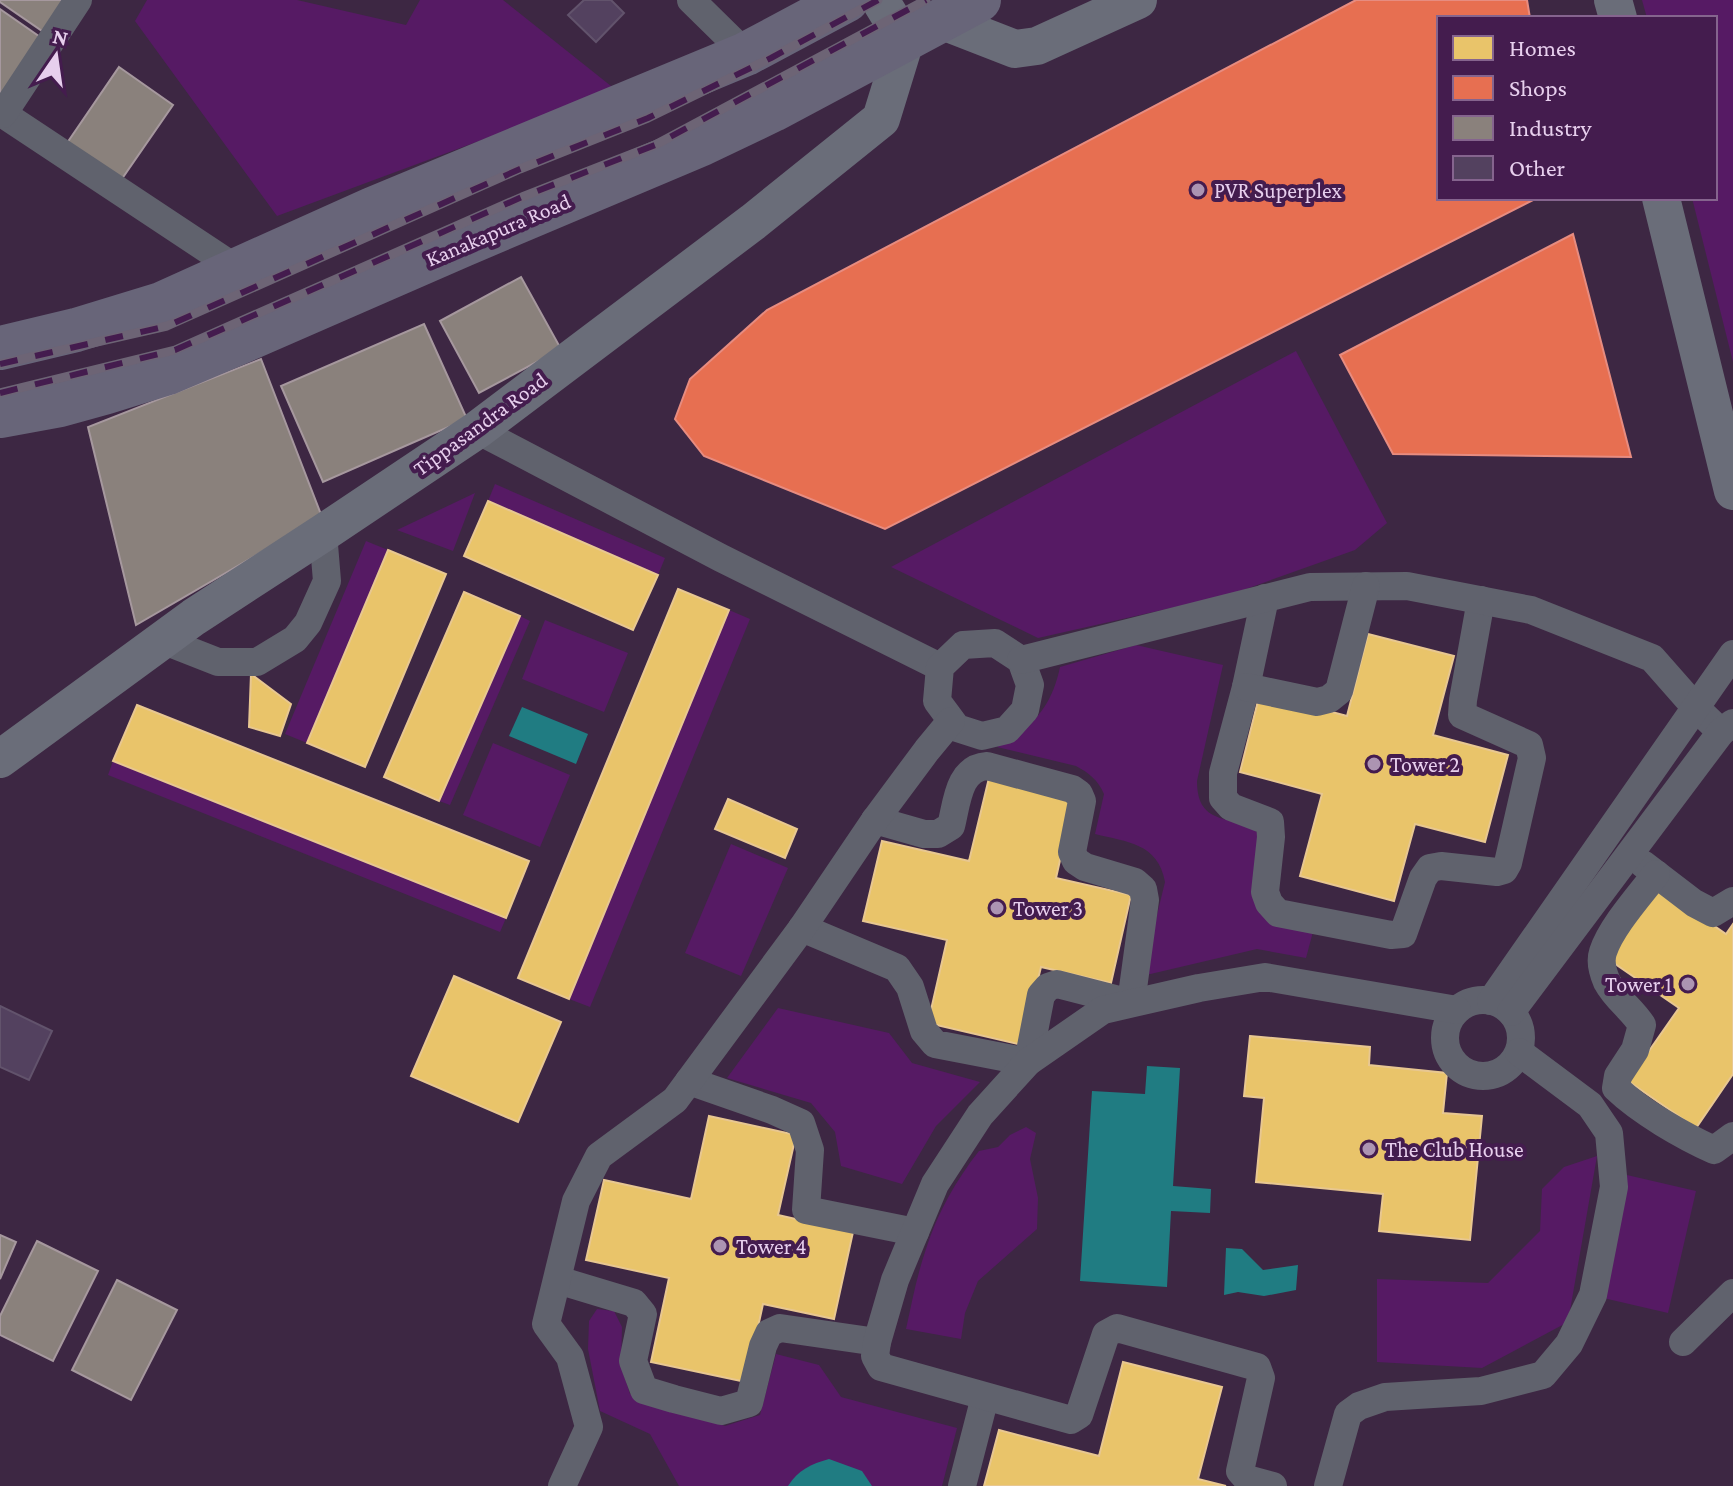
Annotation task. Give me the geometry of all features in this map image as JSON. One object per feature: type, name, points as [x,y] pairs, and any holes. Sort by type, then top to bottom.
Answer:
[{"type":"highway","points":[[0,348],[76,330],[161,304],[372,209],[746,54],[847,0]]},
{"type":"highway","name":"Kanakapura Road","points":[[0,416],[60,405],[182,367],[702,144],[942,20]]},
{"type":"street","points":[[78,0],[2,113],[237,269]]},
{"type":"street","points":[[691,0],[746,54]]},
{"type":"street","points":[[880,0],[1015,49],[1037,46],[1138,0]]},
{"type":"street","name":"Tippasandra Road","points":[[0,759],[194,617],[477,430],[753,222],[881,119],[942,20]]},
{"type":"street","points":[[1661,200],[1733,491]]},
{"type":"street","points":[[1676,200],[1733,442]]},
{"type":"street","points":[[477,430],[721,558],[940,667]]},
{"type":"street","points":[[162,640],[218,662],[257,662],[295,639],[308,623],[327,581],[323,533]]},
{"type":"street","points":[[1021,660],[1310,587],[1366,586],[1407,586],[1531,610],[1652,658],[1696,708],[1727,727],[1630,854],[1501,1006]]},
{"type":"street","points":[[1246,687],[1317,702],[1329,699],[1339,691],[1366,586]]},
{"type":"street","points":[[1265,598],[1223,773],[1223,798],[1231,807],[1270,822],[1265,892],[1278,913],[1391,935],[1403,934],[1423,878],[1430,868],[1441,866],[1497,872],[1504,870],[1508,863],[1532,758],[1529,745],[1462,715],[1481,600]]},
{"type":"street","points":[[995,643],[1021,660],[1030,685],[1025,710],[1007,730],[982,736],[957,728],[937,701],[940,667],[963,645],[995,643]]},
{"type":"street","points":[[1501,1006],[1733,654]]},
{"type":"street","points":[[562,1486],[589,1427],[570,1357],[546,1324],[576,1201],[599,1156],[675,1100],[802,928],[875,820],[951,721]]},
{"type":"street","points":[[875,820],[924,834],[938,834],[951,826],[963,781],[970,771],[979,767],[987,766],[1072,789],[1079,794],[1082,801],[1072,852],[1076,861],[1085,867],[1135,882],[1143,889],[1145,900],[1131,1003]]},
{"type":"street","points":[[1630,854],[1694,903],[1713,913],[1733,901]]},
{"type":"street","points":[[1656,874],[1616,928],[1602,953],[1607,982],[1642,1025],[1635,1050],[1618,1076],[1616,1088],[1628,1100],[1714,1150],[1733,1136]]},
{"type":"street","points":[[802,928],[897,968],[910,987],[924,1031],[935,1044],[1028,1062]]},
{"type":"street","points":[[1273,1486],[1247,1479],[1240,1471],[1261,1378],[1257,1367],[1117,1328],[1106,1334],[1079,1415],[1071,1420],[881,1367],[875,1356],[877,1342],[895,1280],[935,1184],[980,1115],[1028,1062],[1103,1010],[1265,977],[1457,1010]]},
{"type":"street","points":[[1028,1062],[1041,995],[1048,987],[1057,984],[1131,1003]]},
{"type":"street","points":[[1473,1002],[1501,1006],[1521,1031],[1519,1052],[1506,1069],[1486,1076],[1475,1075],[1457,1065],[1450,1056],[1445,1036],[1457,1010],[1473,1002]]},
{"type":"street","points":[[1328,1486],[1348,1414],[1359,1406],[1385,1397],[1481,1391],[1543,1375],[1569,1344],[1593,1295],[1614,1187],[1609,1133],[1590,1105],[1519,1052]]},
{"type":"street","points":[[689,1081],[801,1123],[810,1150],[806,1210],[915,1232]]},
{"type":"street","points":[[1605,1128],[1628,1100]]},
{"type":"street","points":[[558,1280],[634,1303],[643,1314],[633,1361],[644,1390],[721,1411],[749,1403],[763,1346],[769,1333],[780,1328],[877,1342]]},
{"type":"street","points":[[1683,1342],[1733,1293]]},
{"type":"street","points":[[962,1486],[985,1397]]},
{"type":"shaded area","points":[[147,0],[297,0],[406,25],[420,0],[503,0],[616,90],[277,216],[135,21]]},
{"type":"shaded area","points":[[1642,0],[1733,0],[1733,362],[1692,200],[1717,200],[1717,16],[1646,16]]},
{"type":"shaded area","points":[[1296,351],[1387,523],[1355,550],[1229,595],[1038,638],[891,567]]},
{"type":"shaded area","points":[[495,484],[665,558],[658,575],[488,501]]},
{"type":"shaded area","points":[[475,493],[453,551],[397,530]]},
{"type":"shaded area","points":[[366,541],[388,550],[307,743],[285,734]]},
{"type":"shaded area","points":[[729,610],[750,619],[590,1007],[569,999]]},
{"type":"shaded area","points":[[520,616],[530,621],[450,805],[439,801]]},
{"type":"shaded area","points":[[545,620],[628,653],[604,712],[522,679]]},
{"type":"shaded area","points":[[1136,645],[1223,665],[1197,781],[1199,796],[1203,807],[1211,814],[1250,827],[1259,834],[1258,884],[1314,928],[1306,958],[1257,949],[1142,976],[1165,882],[1156,859],[1139,846],[1095,834],[1104,794],[1085,771],[1076,766],[997,747],[1039,715],[1052,693],[1060,667]]},
{"type":"shaded area","points":[[522,707],[588,734],[576,764],[509,736]]},
{"type":"shaded area","points":[[493,743],[570,775],[540,847],[463,815]]},
{"type":"shaded area","points":[[113,761],[506,918],[500,932],[108,775]]},
{"type":"shaded area","points":[[731,844],[788,868],[741,976],[685,953]]},
{"type":"shaded area","points":[[778,1008],[889,1033],[912,1063],[980,1082],[936,1126],[902,1184],[841,1166],[835,1132],[811,1103],[727,1078]]},
{"type":"shaded area","points":[[1147,1066],[1180,1068],[1173,1186],[1211,1189],[1210,1213],[1171,1211],[1167,1287],[1080,1281],[1092,1091],[1145,1094]]},
{"type":"shaded area","points":[[1026,1127],[1036,1133],[1030,1159],[1038,1198],[1037,1229],[978,1281],[965,1313],[961,1339],[906,1329],[926,1249],[955,1186],[979,1151],[998,1147],[1010,1135]]},
{"type":"shaded area","points":[[1597,1156],[1568,1322],[1482,1368],[1377,1362],[1377,1279],[1488,1283],[1540,1231],[1542,1189],[1564,1167]]},
{"type":"shaded area","points":[[1627,1175],[1696,1191],[1668,1313],[1599,1297]]},
{"type":"shaded area","points":[[1226,1248],[1242,1249],[1263,1270],[1298,1265],[1296,1290],[1264,1296],[1238,1292],[1224,1295]]},
{"type":"shaded area","points":[[597,1309],[614,1311],[622,1327],[621,1366],[630,1394],[725,1426],[760,1415],[776,1354],[819,1365],[841,1397],[957,1428],[942,1486],[679,1486],[650,1434],[600,1411],[588,1349],[589,1321]]},
{"type":"shaded area","points":[[829,1459],[862,1471],[872,1486],[788,1486],[806,1468]]},
{"type":"building: Homes","points":[[488,501],[658,575],[633,630],[464,556]]},
{"type":"building: Homes","points":[[388,550],[446,574],[365,767],[307,743]]},
{"type":"building: Homes","points":[[678,589],[729,610],[569,999],[518,978]]},
{"type":"building: Homes","points":[[464,592],[520,616],[439,801],[384,777]]},
{"type":"building: Homes","name":"Tower 2","points":[[1368,634],[1454,656],[1433,735],[1508,755],[1485,842],[1415,824],[1394,901],[1300,876],[1322,794],[1240,772],[1260,693],[1347,716]]},
{"type":"building: Homes","points":[[251,674],[291,704],[280,736],[249,727]]},
{"type":"building: Homes","points":[[137,705],[529,861],[506,918],[113,761]]},
{"type":"building: Homes","name":"Tower 3","points":[[989,778],[1074,798],[1056,878],[1131,895],[1111,983],[1041,967],[1022,1045],[928,1023],[947,940],[863,921],[882,841],[969,861]]},
{"type":"building: Homes","points":[[728,799],[797,829],[785,858],[715,829]]},
{"type":"building: Homes","name":"Tower 1","points":[[1658,887],[1726,934],[1733,924],[1733,1074],[1696,1128],[1628,1081],[1679,1008],[1608,959]]},
{"type":"building: Homes","points":[[454,976],[561,1022],[518,1122],[411,1076]]},
{"type":"building: Homes","name":"The Club House","points":[[1250,1036],[1370,1047],[1369,1065],[1447,1073],[1443,1113],[1482,1116],[1470,1240],[1379,1231],[1383,1194],[1256,1182],[1264,1098],[1244,1096]]},
{"type":"building: Homes","name":"Tower 4","points":[[709,1116],[796,1135],[778,1215],[853,1232],[834,1319],[763,1304],[746,1382],[651,1362],[669,1278],[586,1260],[604,1180],[691,1199]]},
{"type":"building: Homes","points":[[1123,1362],[1222,1387],[1198,1479],[1226,1486],[984,1486],[999,1430],[1099,1456]]},
{"type":"building: Shops","points":[[1356,0],[1527,0],[1530,16],[1437,16],[1437,200],[1533,200],[885,529],[704,456],[675,419],[690,379],[767,310]]},
{"type":"building: Shops","points":[[1573,234],[1631,457],[1393,454],[1340,355]]},
{"type":"building: Industry","points":[[0,0],[69,0],[45,33]]},
{"type":"building: Industry","points":[[0,9],[43,39],[0,100]]},
{"type":"building: Industry","points":[[119,67],[173,105],[119,183],[65,146]]},
{"type":"building: Industry","points":[[521,277],[561,349],[479,393],[440,321]]},
{"type":"building: Industry","points":[[424,324],[467,419],[323,482],[281,386]]},
{"type":"building: Industry","points":[[261,359],[322,517],[136,625],[88,427]]},
{"type":"building: Industry","points":[[0,1235],[16,1242],[0,1279]]},
{"type":"building: Industry","points":[[37,1241],[98,1271],[53,1361],[0,1335],[0,1316]]},
{"type":"building: Industry","points":[[117,1280],[177,1310],[131,1400],[72,1370]]},
{"type":"building: Other","points":[[584,0],[611,0],[624,13],[596,42],[568,15]]},
{"type":"building: Other","points":[[0,1006],[52,1031],[29,1080],[0,1067]]},
{"type":"railway","points":[[0,364],[167,326],[520,169],[648,118],[771,58],[878,0]]},
{"type":"railway","points":[[0,393],[175,350],[522,197],[655,145],[926,0]]},
{"type":"place","name":"PVR Superplex","points":[[1198,190]]},
{"type":"place","name":"Tower 2","points":[[1374,764]]},
{"type":"place","name":"Tower 3","points":[[997,908]]},
{"type":"place","name":"Tower 1","points":[[1688,984]]},
{"type":"place","name":"The Club House","points":[[1369,1149]]},
{"type":"place","name":"Tower 4","points":[[720,1246]]}]
